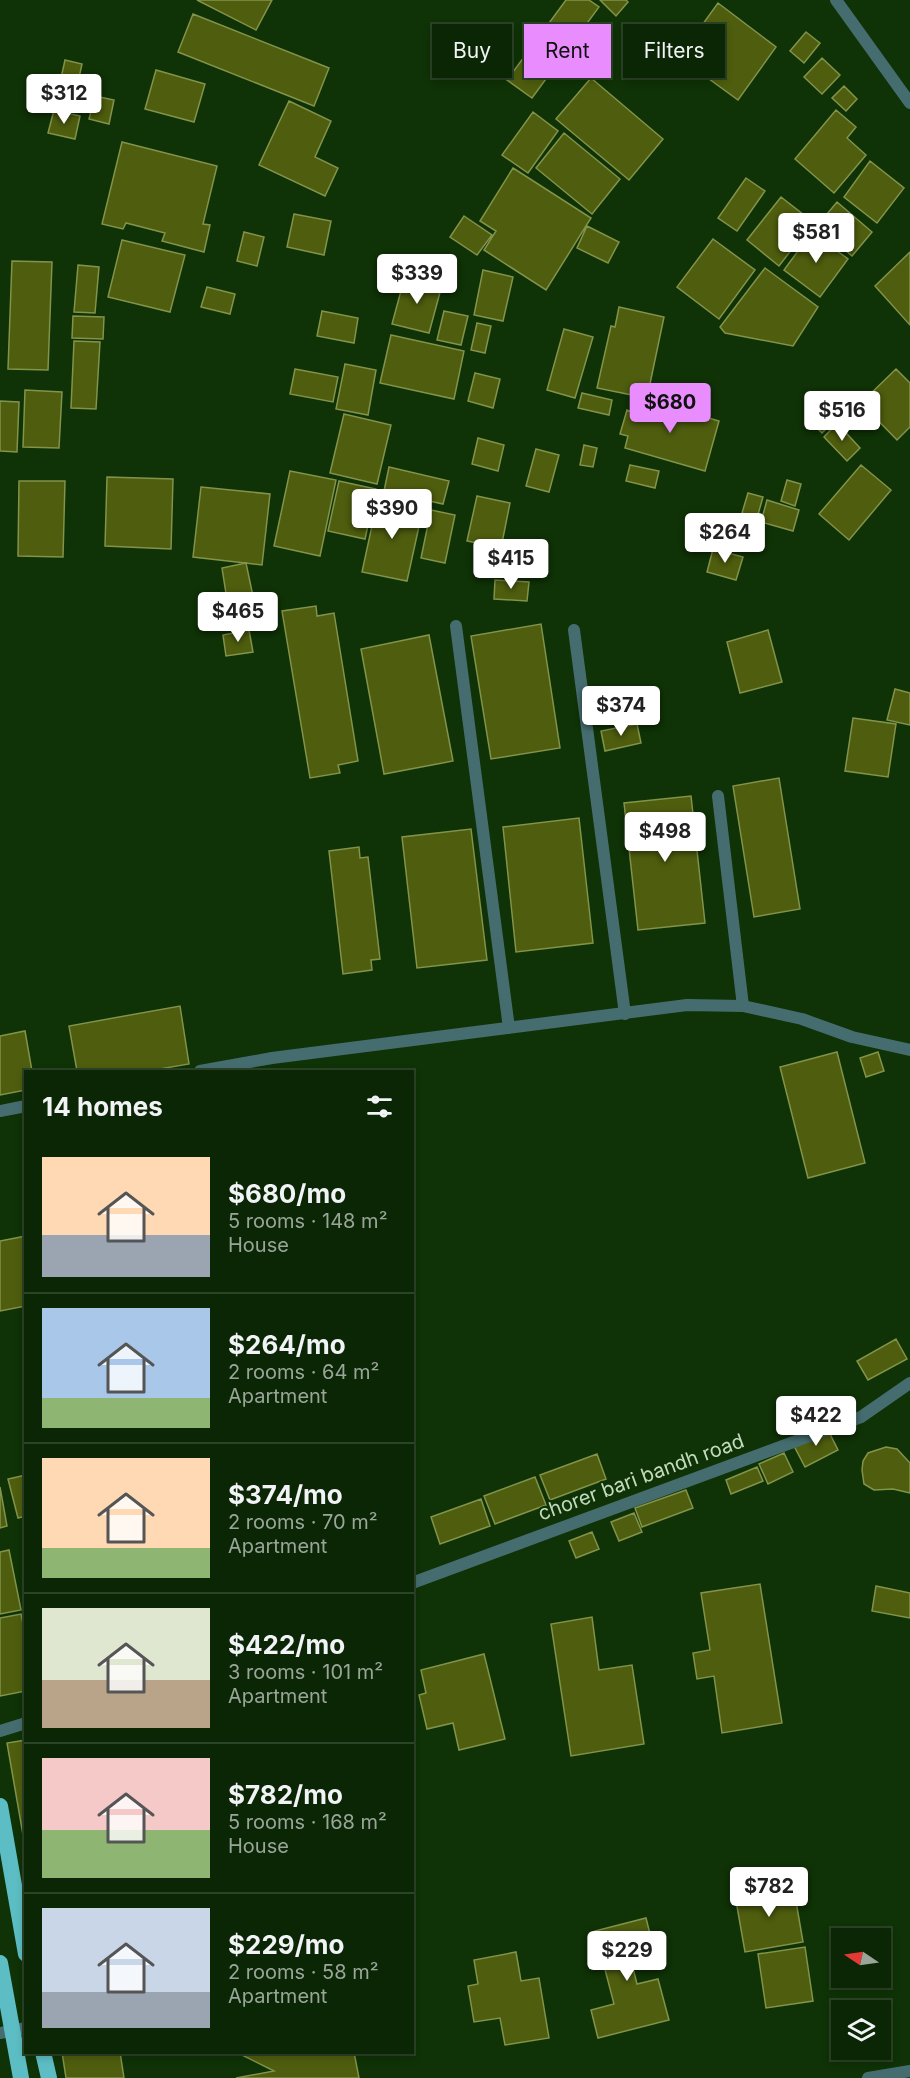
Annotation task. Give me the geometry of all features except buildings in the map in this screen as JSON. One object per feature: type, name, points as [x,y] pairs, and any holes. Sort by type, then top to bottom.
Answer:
[{"type":"highway","points":[[0,1806],[24,1943]]},
{"type":"highway","points":[[0,1963],[21,2078]]},
{"type":"highway","points":[[43,2054],[49,2078]]},
{"type":"street","points":[[836,0],[910,103]]},
{"type":"street","points":[[456,626],[509,1028]]},
{"type":"street","points":[[574,630],[625,1014]]},
{"type":"street","points":[[718,796],[743,1006]]},
{"type":"street","points":[[206,1070],[272,1059],[687,1005],[743,1006],[802,1019],[852,1037],[910,1050]]},
{"type":"street","points":[[0,1111],[24,1106]]},
{"type":"street","name":"chorer bari bandh road","points":[[414,1582],[861,1417],[910,1383]]},
{"type":"street","points":[[0,1731],[24,1725]]},
{"type":"street","points":[[868,2078],[910,2071]]}]
